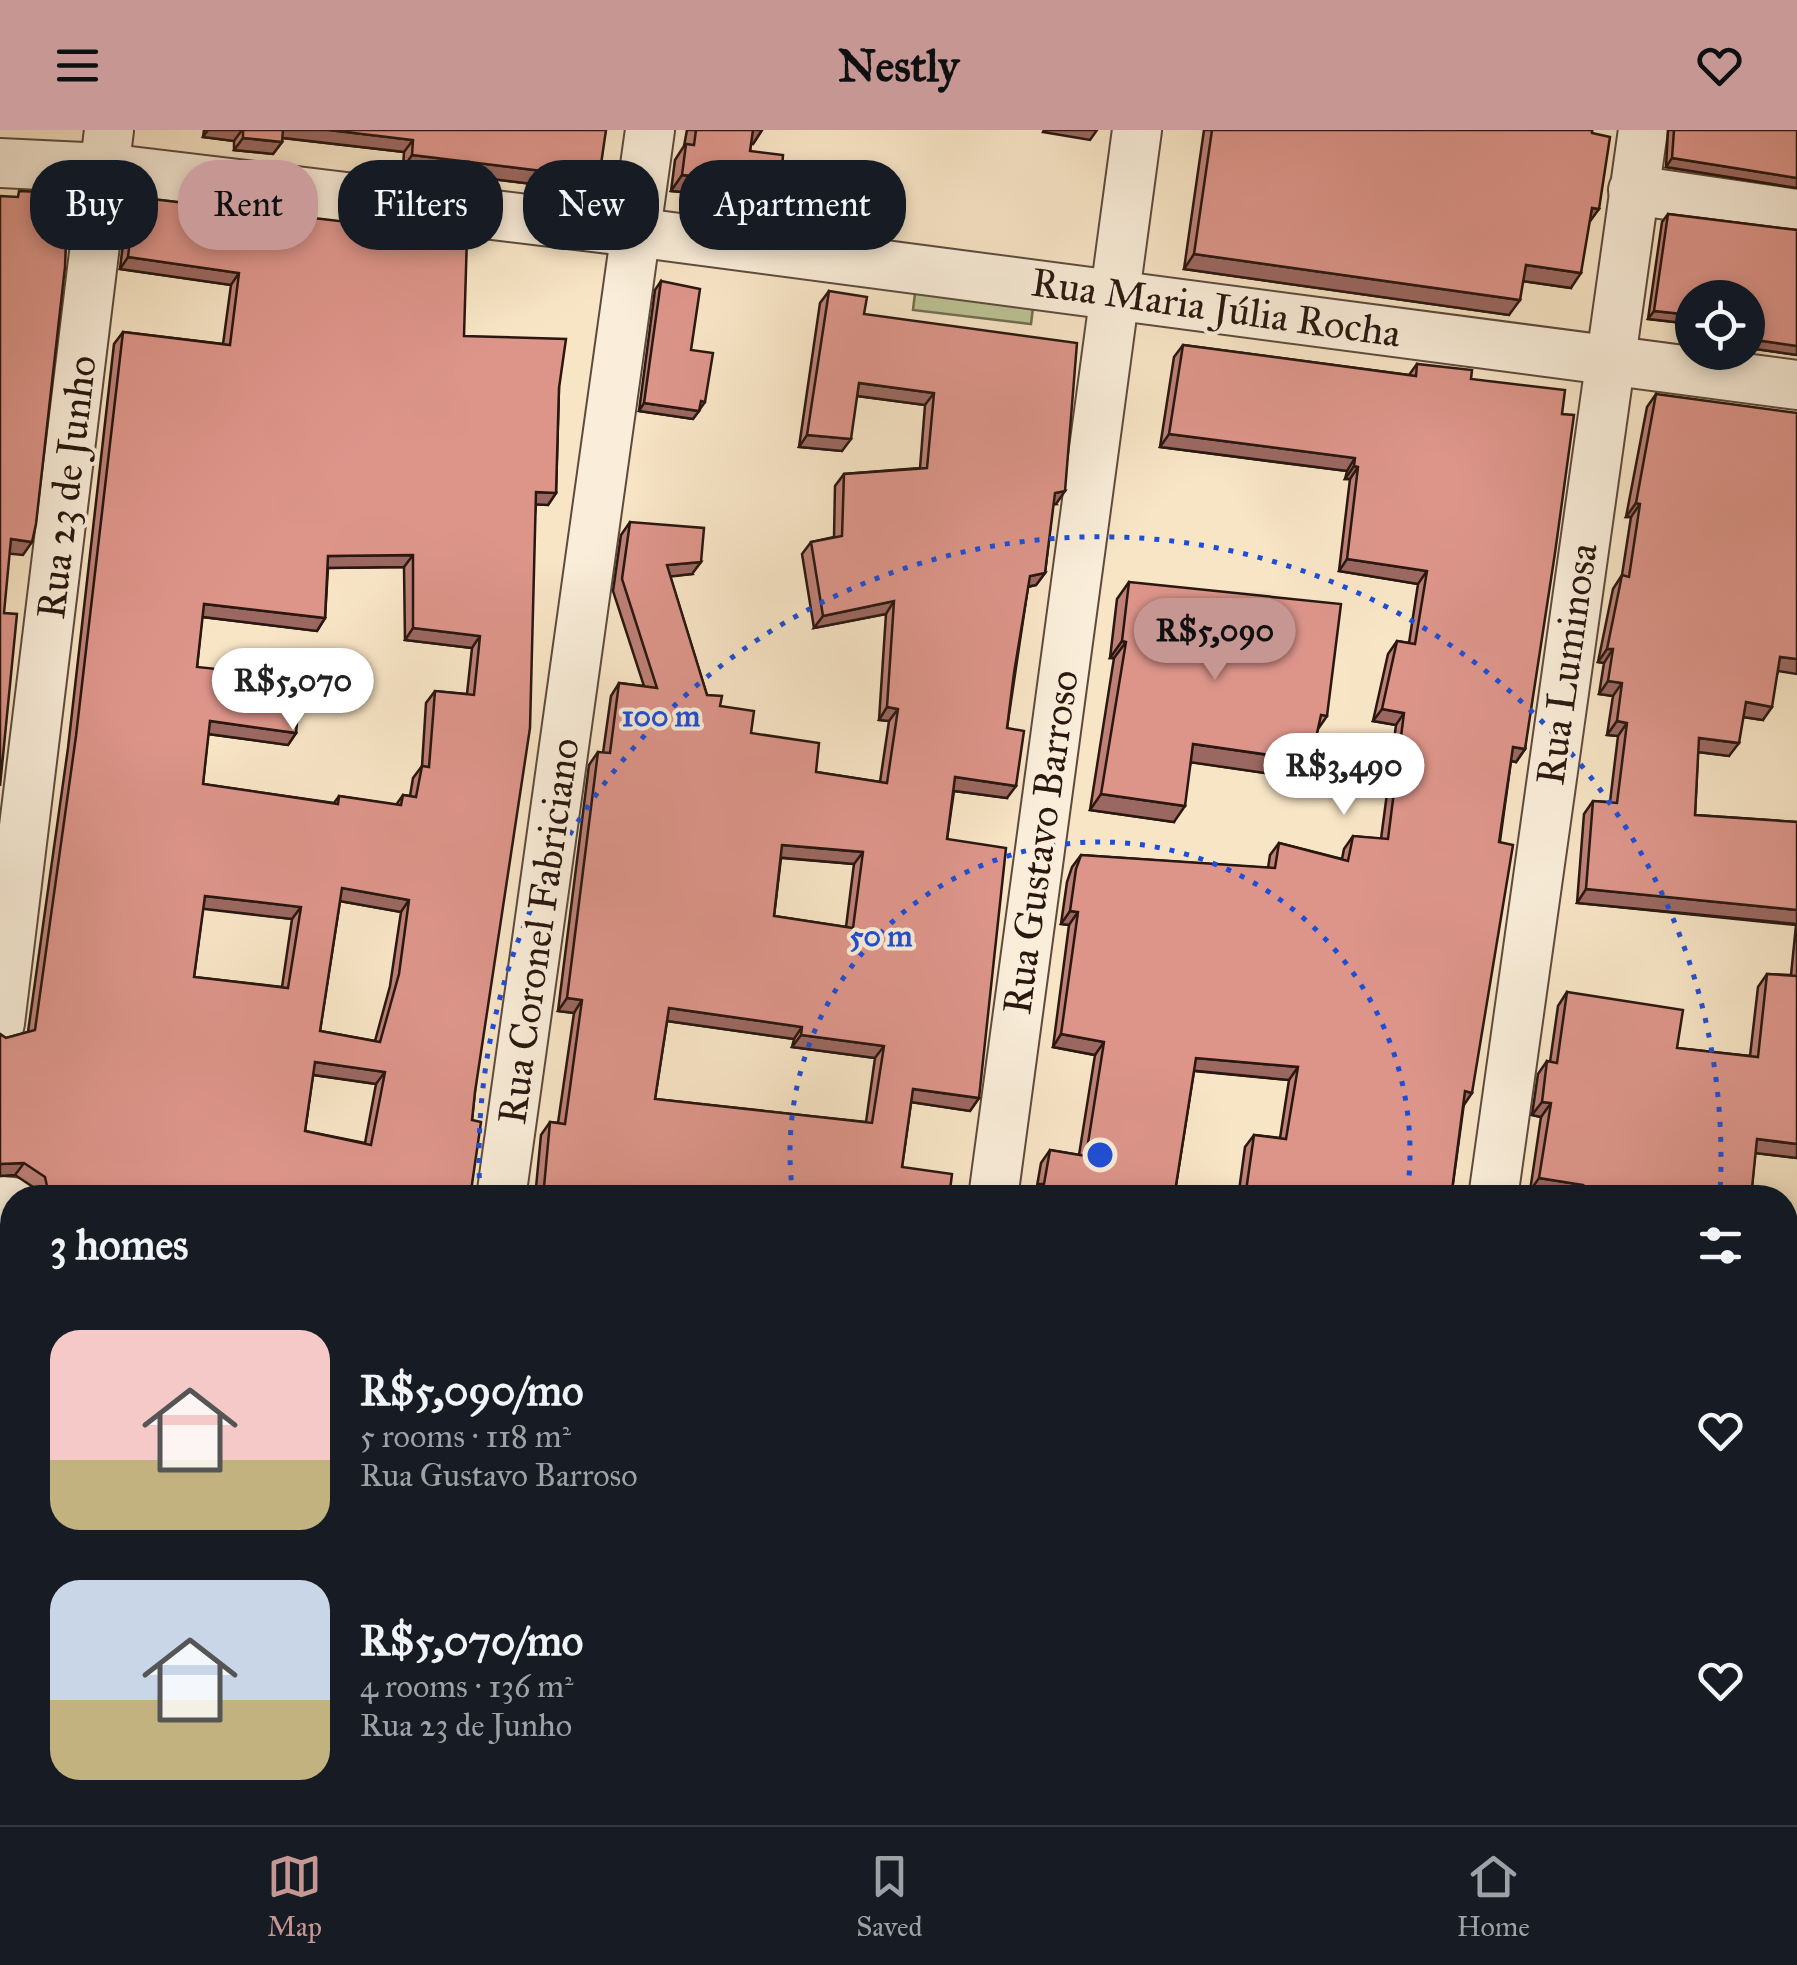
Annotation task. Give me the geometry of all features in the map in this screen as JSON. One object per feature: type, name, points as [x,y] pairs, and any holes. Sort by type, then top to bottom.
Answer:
[{"type":"street","name":"Rua Coronel Fabriciano","points":[[645,160],[650,130]]},
{"type":"street","name":"Rua Gustavo Barroso","points":[[995,1185],[1137,130]]},
{"type":"street","name":"Rua Luminosa","points":[[1496,1185],[1643,130]]},
{"type":"street","name":"Rua Maria Júlia Rocha","points":[[0,164],[107,149],[523,215]]},
{"type":"street","name":"Rua 23 de Junho","points":[[0,1023],[107,149]]},
{"type":"street","points":[[1633,190],[1797,214]]},
{"type":"street","name":"Rua Maria Júlia Rocha","points":[[659,235],[1797,385]]},
{"type":"street","name":"Rua Coronel Fabriciano","points":[[503,1185],[632,250]]},
{"type":"green space","points":[[915,293],[1033,308],[1031,324],[913,310]]},
{"type":"building","points":[[243,130],[283,130],[282,142],[243,138]]},
{"type":"building","points":[[329,130],[606,130],[602,160],[523,160],[523,169],[503,166],[503,160],[412,155],[413,140]]},
{"type":"building","points":[[696,130],[753,130],[750,151],[783,155],[783,160],[684,160],[686,144],[694,145]]},
{"type":"building","points":[[1212,130],[1592,130],[1610,137],[1599,209],[1592,208],[1581,273],[1526,265],[1520,300],[1194,254]]},
{"type":"building","points":[[1674,130],[1797,130],[1797,178],[1672,158]]},
{"type":"building","points":[[19,191],[30,191],[30,250],[66,250],[36,524],[32,542],[11,539],[4,613],[17,614],[0,786],[0,196],[18,197]]},
{"type":"building","points":[[158,200],[178,202],[178,250],[318,250],[318,218],[338,221],[338,250],[467,250],[464,336],[566,339],[559,388],[556,493],[536,492],[530,728],[475,1092],[472,1120],[481,1122],[472,1185],[47,1185],[45,1177],[24,1163],[0,1164],[0,1034],[6,1038],[35,1030],[76,736],[123,332],[230,345],[239,273],[128,257],[129,250],[158,250]],"holes":[[[413,555],[413,628],[480,636],[474,695],[435,691],[429,767],[422,766],[416,797],[403,795],[401,805],[339,796],[338,804],[203,784],[210,721],[296,733],[301,678],[197,667],[204,604],[325,618],[328,556]],[[342,888],[409,900],[399,974],[380,1042],[320,1031]],[[205,896],[301,907],[288,988],[194,977]],[[315,1062],[385,1072],[371,1145],[305,1131]]]},
{"type":"building","points":[[1668,214],[1797,230],[1797,346],[1765,341],[1765,280],[1675,280],[1675,313],[1654,311]]},
{"type":"building","points":[[661,281],[700,289],[691,350],[713,353],[705,402],[701,401],[699,411],[644,403]]},
{"type":"building","points":[[829,291],[867,297],[864,314],[1077,343],[1065,491],[1055,493],[1045,573],[1030,576],[1014,673],[1007,728],[1024,731],[1016,786],[955,777],[947,839],[1006,848],[979,1098],[913,1089],[902,1167],[952,1174],[951,1185],[544,1185],[550,1122],[565,1124],[582,1000],[567,998],[598,752],[610,753],[619,683],[657,688],[622,579],[630,522],[704,528],[701,562],[667,565],[707,695],[722,696],[720,706],[754,711],[751,733],[819,743],[816,772],[887,783],[898,709],[887,707],[894,601],[823,616],[811,542],[842,536],[844,474],[927,468],[934,393],[859,383],[851,439],[807,435]],"holes":[[[782,845],[863,852],[853,928],[774,916]],[[669,1008],[802,1027],[801,1035],[884,1046],[872,1123],[655,1099]]]},
{"type":"building","points":[[1183,345],[1416,376],[1417,364],[1472,370],[1471,379],[1565,390],[1562,414],[1574,415],[1555,553],[1525,749],[1513,747],[1499,842],[1513,845],[1472,1093],[1465,1091],[1453,1185],[1247,1185],[1254,1135],[1286,1139],[1298,1067],[1196,1058],[1176,1185],[1039,1185],[1044,1184],[1050,1150],[1086,1156],[1104,1042],[1061,1034],[1078,912],[1070,911],[1081,855],[1275,868],[1279,843],[1348,861],[1353,836],[1388,839],[1404,713],[1382,709],[1397,641],[1415,644],[1427,571],[1347,559],[1358,467],[1354,466],[1355,458],[1169,434]]},
{"type":"building","points":[[1656,394],[1797,413],[1797,659],[1780,657],[1772,707],[1746,702],[1739,743],[1699,738],[1695,815],[1797,822],[1797,910],[1586,889],[1593,801],[1617,803],[1627,723],[1617,721],[1622,683],[1608,681],[1613,649],[1607,649],[1622,575],[1629,577],[1640,504],[1636,503]]},
{"type":"building","points":[[1129,582],[1341,604],[1327,716],[1321,715],[1311,761],[1193,744],[1185,806],[1101,794],[1126,642],[1122,641]]},
{"type":"building","points":[[1767,974],[1797,976],[1797,1144],[1757,1139],[1752,1185],[1583,1185],[1539,1178],[1551,1103],[1542,1102],[1547,1061],[1557,1063],[1567,992],[1683,1010],[1677,1048],[1758,1057]]}]
